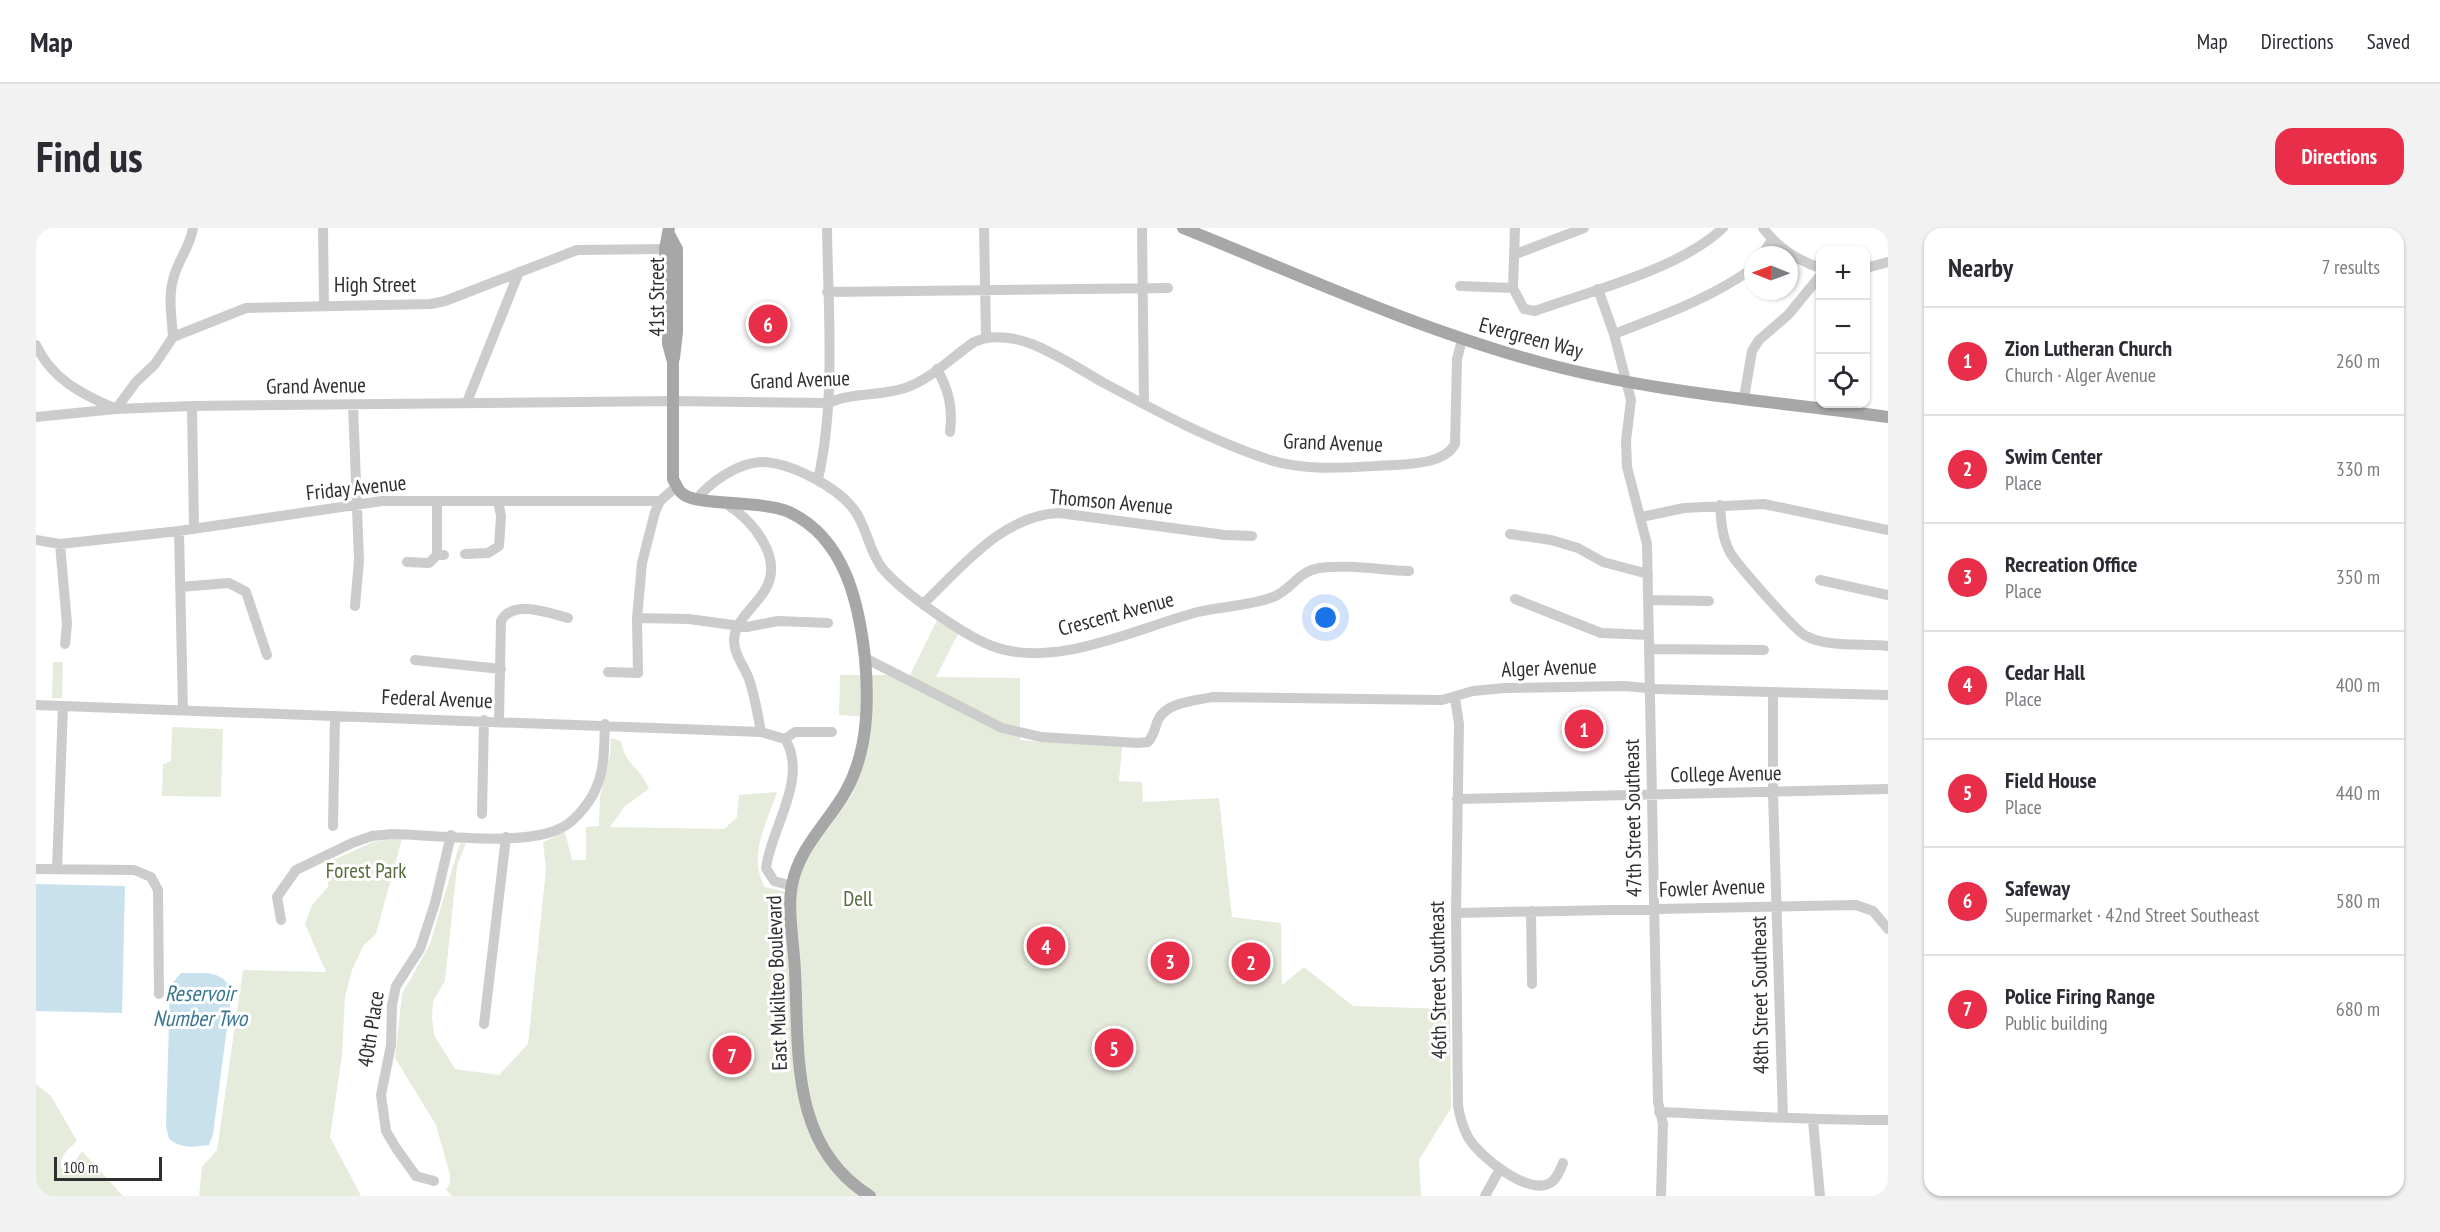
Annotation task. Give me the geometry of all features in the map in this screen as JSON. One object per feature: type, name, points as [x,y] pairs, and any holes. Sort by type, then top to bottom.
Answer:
[{"type":"main road","name":"Evergreen Way","points":[[1183,228],[1462,340],[1541,363],[1628,382],[1888,417]]},
{"type":"main road","name":"41st Street","points":[[669,231],[665,249],[672,296]]},
{"type":"main road","name":"41st Street","points":[[669,231],[677,249],[668,344],[673,362],[674,479],[677,486]]},
{"type":"main road","points":[[677,486],[681,494],[696,500]]},
{"type":"main road","name":"East Mukilteo Boulevard","points":[[696,500],[760,504],[790,513],[824,539],[838,555],[850,585],[865,658],[867,705],[859,764],[846,792],[805,848],[792,886],[802,1098],[816,1137],[830,1160],[846,1178],[870,1196]]},
{"type":"street","points":[[36,345],[49,367],[63,381],[82,394],[116,408],[136,382],[155,364],[173,337],[171,294],[173,279],[191,242],[193,228]]},
{"type":"street","points":[[323,228],[324,305]]},
{"type":"street","points":[[818,479],[829,403],[827,228]]},
{"type":"street","points":[[984,228],[986,337]]},
{"type":"street","points":[[1142,228],[1143,404]]},
{"type":"street","points":[[1515,228],[1516,255],[1513,288],[1524,309],[1535,311],[1688,253],[1723,228]]},
{"type":"street","points":[[1516,255],[1584,228]]},
{"type":"street","points":[[1763,228],[1772,240],[1792,256],[1816,266]]},
{"type":"street","points":[[1768,246],[1772,240]]},
{"type":"street","name":"High Street","points":[[173,337],[246,308],[431,304],[445,301],[577,250],[665,249]]},
{"type":"street","points":[[1870,267],[1888,262]]},
{"type":"street","points":[[467,402],[519,272]]},
{"type":"street","points":[[1614,334],[1695,303],[1720,291],[1744,274]]},
{"type":"street","points":[[1744,398],[1752,351],[1759,340],[1788,315],[1816,282]]},
{"type":"street","points":[[1460,286],[1513,288]]},
{"type":"street","points":[[828,292],[1168,288]]},
{"type":"street","name":"47th Street Southeast","points":[[1598,289],[1614,334],[1632,400],[1626,441],[1627,467],[1647,544],[1659,1112],[1663,1124],[1661,1196]]},
{"type":"street","name":"Grand Avenue","points":[[36,417],[116,408],[192,406],[672,400],[829,403],[838,398],[883,394],[908,387],[938,369],[974,342],[986,337],[1008,338],[1032,344],[1143,404],[1209,436],[1275,461],[1319,465],[1416,463],[1442,456],[1452,450],[1455,444],[1457,359],[1462,340]]},
{"type":"street","points":[[938,369],[949,390],[952,412],[950,432]]},
{"type":"street","points":[[353,405],[355,504],[359,560],[355,606]]},
{"type":"street","points":[[192,406],[194,529]]},
{"type":"street","name":"Crescent Avenue","points":[[696,500],[706,488],[732,472],[761,462],[818,479],[853,509],[882,567],[924,603],[952,624],[990,645],[1009,652],[1030,655],[1085,646],[1198,612],[1274,597],[1301,575],[1318,568],[1409,571]]},
{"type":"street","points":[[608,672],[638,673],[637,618],[642,563],[660,501],[677,486]]},
{"type":"street","name":"Friday Avenue","points":[[36,540],[60,544],[179,531],[355,504],[401,500],[660,501]]},
{"type":"street","points":[[407,562],[429,563],[441,555],[437,501]]},
{"type":"street","points":[[465,554],[488,553],[499,546],[501,516],[498,501]]},
{"type":"street","points":[[722,501],[747,518],[754,526],[770,564],[771,577],[766,590],[736,627],[735,650],[750,681],[761,732]]},
{"type":"street","points":[[1641,517],[1684,508],[1764,504],[1888,530]]},
{"type":"street","points":[[1720,505],[1722,529],[1731,554],[1789,621],[1806,636],[1834,643],[1888,645]]},
{"type":"street","name":"Thomson Avenue","points":[[924,603],[1002,533],[1038,514],[1059,513],[1225,535],[1252,536]]},
{"type":"street","points":[[179,531],[183,710]]},
{"type":"street","points":[[1510,534],[1551,540],[1578,548],[1603,562],[1648,574]]},
{"type":"street","points":[[60,544],[67,624],[65,644]]},
{"type":"street","points":[[1820,580],[1888,595]]},
{"type":"street","points":[[180,587],[229,583],[246,592],[267,655]]},
{"type":"street","points":[[1515,599],[1601,633],[1650,635]]},
{"type":"street","points":[[1649,600],[1709,601]]},
{"type":"street","points":[[499,720],[501,621],[511,610],[528,609],[568,618]]},
{"type":"street","points":[[637,618],[698,620],[736,627],[778,621],[828,623]]},
{"type":"street","points":[[1650,649],[1764,650]]},
{"type":"street","name":"Alger Avenue","points":[[865,658],[1002,728],[1041,737],[1148,742],[1155,734],[1158,719],[1166,711],[1181,703],[1212,698],[1455,698],[1473,691],[1505,688],[1625,686],[1888,695]]},
{"type":"street","points":[[415,660],[501,669]]},
{"type":"street","name":"48th Street Southeast","points":[[1773,692],[1773,793],[1783,1117]]},
{"type":"street","name":"46th Street Southeast","points":[[1455,698],[1459,724],[1456,913],[1458,1106],[1469,1138],[1500,1169],[1527,1182],[1548,1184],[1563,1163]]},
{"type":"street","name":"Federal Avenue","points":[[36,705],[605,724],[761,732],[785,739]]},
{"type":"street","points":[[57,869],[63,706]]},
{"type":"street","points":[[333,826],[335,716]]},
{"type":"street","points":[[482,814],[484,720]]},
{"type":"street","points":[[281,920],[277,897],[296,870],[372,836],[533,837],[562,828],[585,806],[598,784],[603,762],[605,724]]},
{"type":"street","points":[[792,886],[774,881],[766,868],[791,780],[792,750],[785,739],[795,732],[832,732]]},
{"type":"street","name":"College Avenue","points":[[1457,799],[1888,789]]},
{"type":"street","name":"40th Place","points":[[434,1181],[417,1176],[396,1148],[387,1131],[381,1095],[391,1045],[392,1005],[396,986],[420,949],[435,903],[451,835]]},
{"type":"street","points":[[484,1024],[506,837]]},
{"type":"street","points":[[36,869],[140,871],[151,877],[158,890],[159,994]]},
{"type":"street","name":"Fowler Avenue","points":[[1456,913],[1856,905],[1873,911],[1888,929]]},
{"type":"street","points":[[1531,911],[1532,984]]},
{"type":"street","points":[[1659,1112],[1783,1117],[1813,1121],[1888,1120]]},
{"type":"street","points":[[1813,1121],[1820,1196]]},
{"type":"street","points":[[1485,1196],[1500,1169]]},
{"type":"green space","name":"Forest Park","points":[[938,618],[959,632],[936,677],[1020,678],[1020,740],[1122,747],[1119,781],[1142,782],[1143,802],[1219,798],[1232,917],[1281,923],[1282,985],[1304,967],[1353,1006],[1450,1009],[1451,1108],[1419,1160],[1421,1196],[452,1196],[446,1190],[450,1183],[450,1175],[436,1125],[395,1058],[402,994],[430,944],[459,846],[463,841],[463,844],[466,843],[457,866],[445,981],[433,1001],[434,1035],[455,1069],[499,1075],[528,1044],[546,869],[543,842],[565,832],[572,860],[586,860],[586,827],[599,826],[600,797],[610,755],[611,738],[621,741],[626,756],[649,789],[626,805],[610,827],[724,829],[737,817],[739,795],[777,792],[760,840],[758,864],[765,887],[786,892],[808,848],[820,833],[827,830],[854,792],[852,789],[871,717],[839,715],[840,675],[910,675]]},
{"type":"green space","points":[[53,662],[63,662],[62,698],[52,698]]},
{"type":"green space","points":[[172,727],[223,729],[221,797],[162,796],[163,764],[171,761]]},
{"type":"green space","points":[[402,839],[376,934],[363,946],[352,970],[345,997],[342,1055],[330,1137],[361,1196],[199,1196],[202,1167],[217,1150],[243,970],[326,972],[305,924],[312,905],[328,887],[329,862],[373,842]]},
{"type":"green space","points":[[36,1084],[51,1096],[77,1141],[62,1158],[63,1171],[68,1172],[82,1151],[123,1196],[36,1196]]},
{"type":"water","points":[[36,884],[125,886],[122,1013],[36,1011]]},
{"type":"water","name":"Reservoir Number Two","points":[[181,973],[216,975],[222,978],[232,990],[213,1134],[209,1145],[193,1147],[183,1146],[169,1139],[166,1126],[170,986]]},
{"type":"place","name":"Safeway","points":[[768,324]]},
{"type":"place","name":"Zion Lutheran Church","points":[[1584,729]]},
{"type":"place","name":"Cedar Hall","points":[[1046,946]]},
{"type":"place","name":"Recreation Office","points":[[1170,961]]},
{"type":"place","name":"Swim Center","points":[[1251,962]]},
{"type":"place","name":"Field House","points":[[1114,1048]]},
{"type":"place","name":"Police Firing Range","points":[[732,1055]]},
{"type":"park label","name":"Dell","points":[[858,899]]}]
